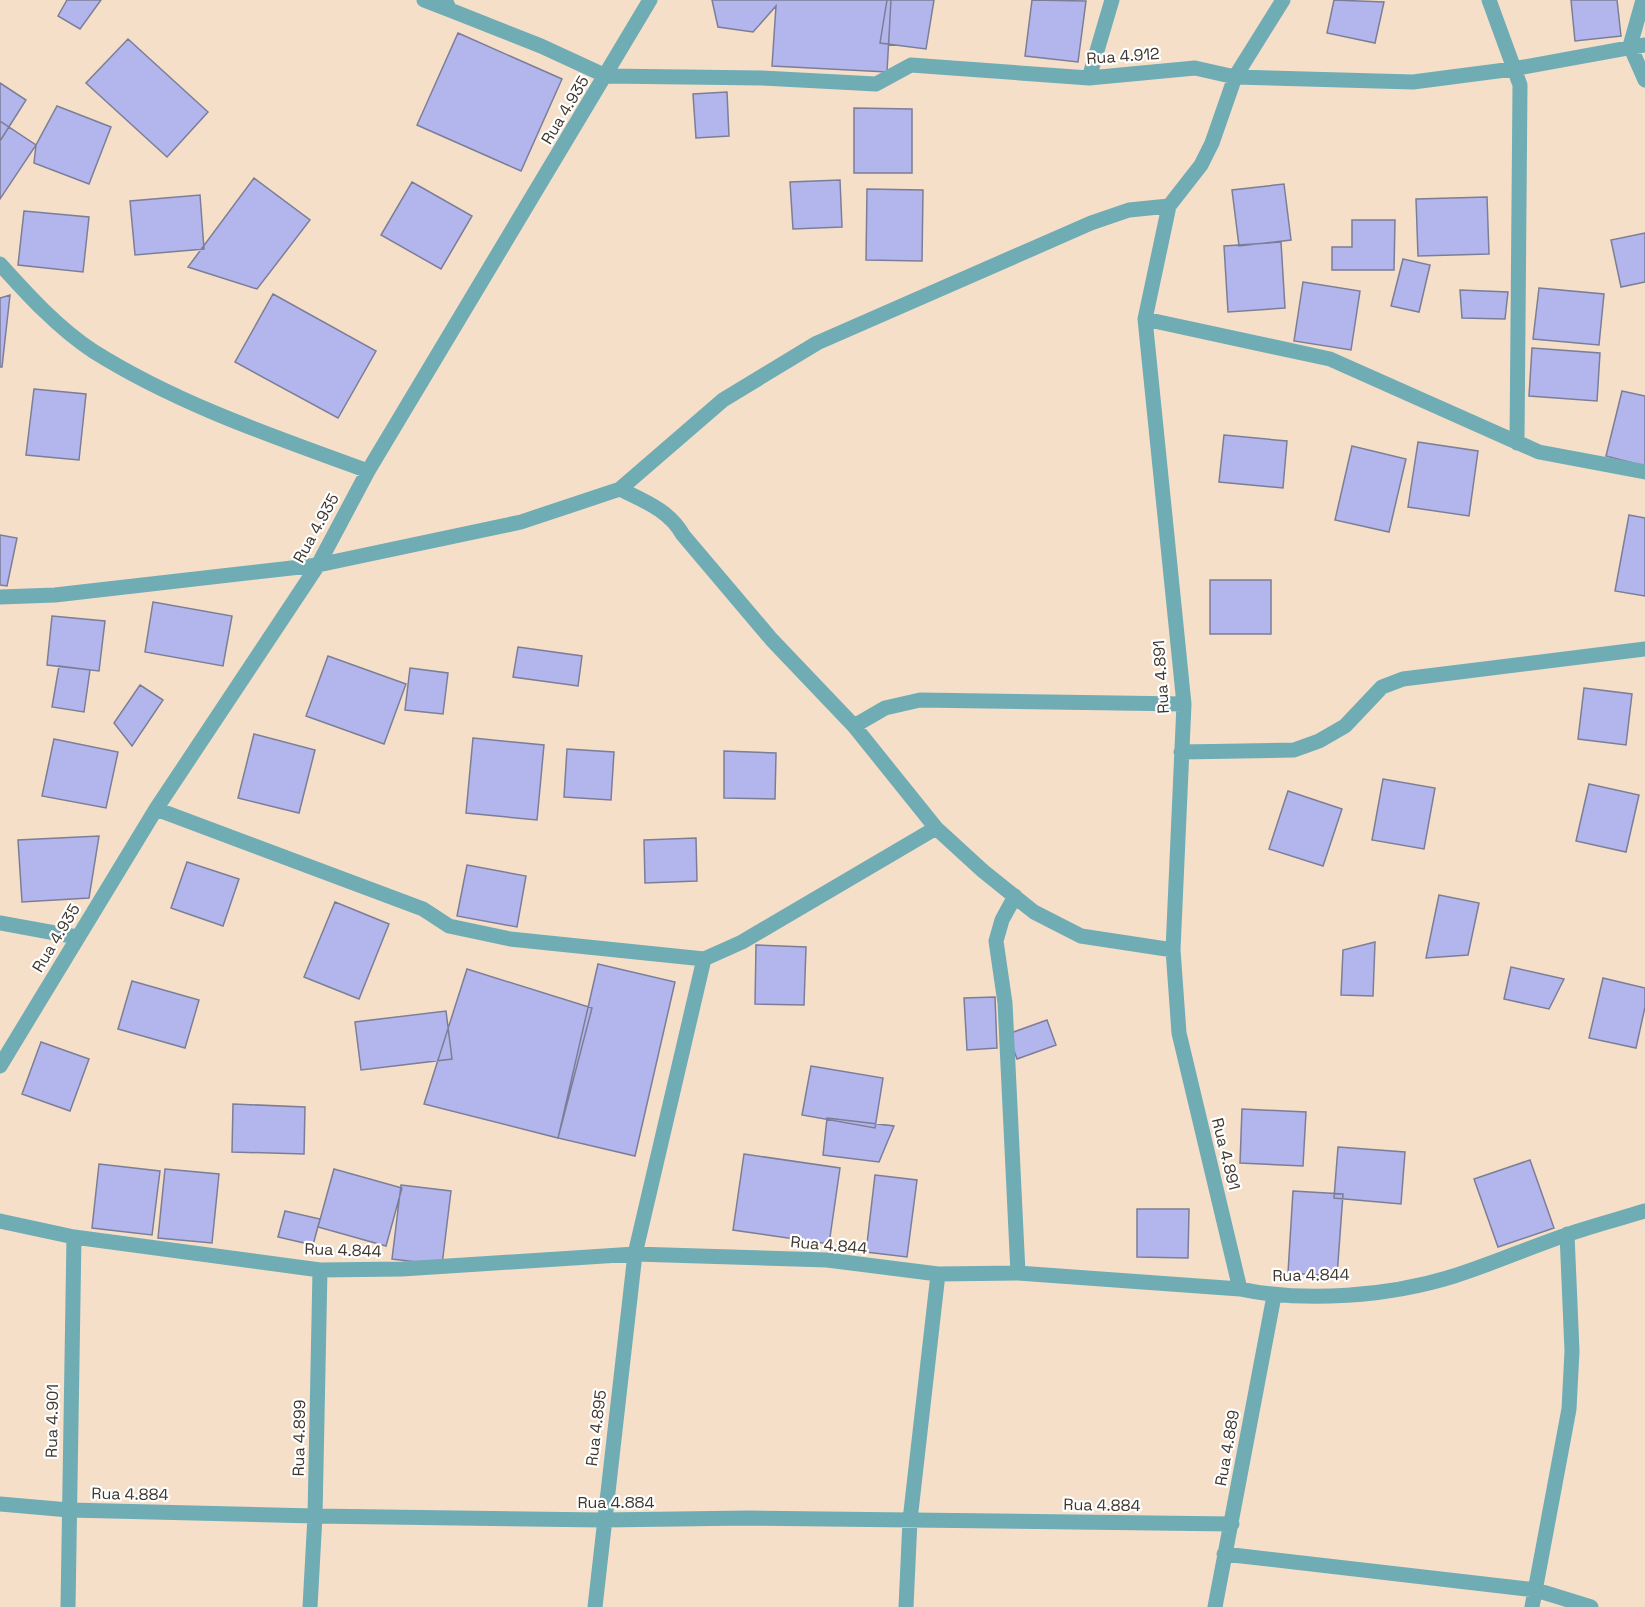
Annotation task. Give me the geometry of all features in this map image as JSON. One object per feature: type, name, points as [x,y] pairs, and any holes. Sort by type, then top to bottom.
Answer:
[{"type":"street","points":[[424,0],[448,5],[606,76]]},
{"type":"street","name":"Rua 4.935","points":[[0,1066],[156,809],[318,565],[368,471],[650,0]]},
{"type":"street","points":[[1089,78],[1112,0]]},
{"type":"street","name":"Rua 4.891","points":[[1240,1288],[1179,1033],[1173,950],[1184,704],[1145,319],[1169,206],[1201,165],[1212,143],[1235,77],[1283,0]]},
{"type":"street","points":[[1489,0],[1520,85],[1517,443]]},
{"type":"street","points":[[1643,0],[1637,46],[1645,80]]},
{"type":"street","name":"Rua 4.912","points":[[606,76],[762,78],[876,84],[911,65],[1089,78],[1195,68],[1235,77],[1413,82],[1513,69],[1637,46]]},
{"type":"street","points":[[0,597],[55,595],[318,565],[521,522],[620,489],[723,400],[817,343],[1091,223],[1128,210],[1169,206]]},
{"type":"street","points":[[0,264],[34,301],[92,350],[163,388],[256,430],[368,471]]},
{"type":"street","points":[[1145,319],[1330,359],[1539,452],[1645,472]]},
{"type":"street","points":[[620,489],[661,510],[675,521],[683,535],[771,640],[854,726],[936,828],[1015,897],[1034,912],[1082,936],[1173,950]]},
{"type":"street","points":[[1181,752],[1294,750],[1320,741],[1345,726],[1382,687],[1403,679],[1645,649]]},
{"type":"street","points":[[854,726],[885,708],[920,700],[1184,704]]},
{"type":"street","points":[[156,809],[423,909],[449,926],[510,939],[704,959],[742,942],[936,828]]},
{"type":"street","points":[[1015,897],[1002,920],[996,941],[1005,1003],[1017,1274]]},
{"type":"street","points":[[0,923],[77,936]]},
{"type":"street","name":"Rua 4.895","points":[[595,1607],[603,1520],[635,1254],[704,959]]},
{"type":"street","name":"Rua 4.844","points":[[0,1221],[74,1236],[320,1270],[402,1269],[635,1254],[826,1260],[939,1275],[1017,1274],[1240,1288],[1274,1296],[1331,1295],[1410,1287],[1454,1276],[1567,1234],[1645,1211]]},
{"type":"street","points":[[1532,1607],[1569,1409],[1572,1352],[1567,1234]]},
{"type":"street","name":"Rua 4.901","points":[[68,1607],[74,1236]]},
{"type":"street","name":"Rua 4.899","points":[[310,1607],[315,1516],[320,1270]]},
{"type":"street","points":[[906,1607],[910,1520],[939,1275]]},
{"type":"street","name":"Rua 4.889","points":[[1215,1607],[1274,1296]]},
{"type":"street","name":"Rua 4.884","points":[[0,1504],[69,1510],[315,1516],[1232,1524]]},
{"type":"street","points":[[1224,1554],[1536,1590],[1591,1607]]},
{"type":"building","points":[[67,0],[101,0],[80,29],[58,16]]},
{"type":"building","points":[[712,0],[891,0],[887,72],[772,66],[776,6],[753,32],[718,27]]},
{"type":"building","points":[[887,0],[934,0],[926,49],[880,43]]},
{"type":"building","points":[[1032,0],[1086,1],[1078,62],[1025,56]]},
{"type":"building","points":[[1334,0],[1384,2],[1375,43],[1327,33]]},
{"type":"building","points":[[1571,0],[1617,0],[1621,36],[1575,41]]},
{"type":"building","points":[[458,33],[562,79],[521,171],[417,125]]},
{"type":"building","points":[[128,39],[208,112],[167,157],[86,83]]},
{"type":"building","points":[[0,83],[26,100],[0,141]]},
{"type":"building","points":[[727,92],[729,136],[696,138],[693,94]]},
{"type":"building","points":[[57,106],[111,127],[89,184],[34,163],[36,145]]},
{"type":"building","points":[[854,108],[912,109],[912,173],[854,173]]},
{"type":"building","points":[[0,121],[36,145],[0,199]]},
{"type":"building","points":[[254,178],[310,220],[257,289],[188,267]]},
{"type":"building","points":[[840,180],[842,227],[793,229],[790,182]]},
{"type":"building","points":[[412,182],[472,216],[441,269],[381,235]]},
{"type":"building","points":[[1284,184],[1291,240],[1239,246],[1232,190]]},
{"type":"building","points":[[867,189],[923,190],[922,261],[866,260]]},
{"type":"building","points":[[200,195],[204,249],[135,255],[130,201]]},
{"type":"building","points":[[1487,197],[1489,254],[1418,256],[1416,199]]},
{"type":"building","points":[[24,211],[89,217],[83,272],[18,265]]},
{"type":"building","points":[[1352,220],[1395,220],[1394,270],[1332,270],[1332,247],[1352,247]]},
{"type":"building","points":[[1645,233],[1645,282],[1621,287],[1611,240]]},
{"type":"building","points":[[1281,242],[1285,308],[1228,312],[1224,246]]},
{"type":"building","points":[[1403,259],[1430,265],[1419,312],[1391,306]]},
{"type":"building","points":[[1303,282],[1360,291],[1351,350],[1294,341]]},
{"type":"building","points":[[1539,288],[1604,294],[1599,345],[1533,339]]},
{"type":"building","points":[[1460,290],[1508,292],[1505,319],[1462,318]]},
{"type":"building","points":[[273,294],[376,351],[338,418],[235,362]]},
{"type":"building","points":[[10,295],[2,367],[0,367],[0,298]]},
{"type":"building","points":[[1532,348],[1600,353],[1597,401],[1529,396]]},
{"type":"building","points":[[34,389],[86,394],[79,460],[26,455]]},
{"type":"building","points":[[1622,391],[1645,396],[1645,466],[1606,456]]},
{"type":"building","points":[[1224,435],[1287,441],[1283,488],[1219,482]]},
{"type":"building","points":[[1418,442],[1478,451],[1469,516],[1408,507]]},
{"type":"building","points":[[1352,446],[1406,459],[1389,532],[1335,520]]},
{"type":"building","points":[[1629,515],[1645,518],[1645,596],[1615,591]]},
{"type":"building","points":[[0,535],[17,538],[7,586],[0,585]]},
{"type":"building","points":[[1210,580],[1271,580],[1271,634],[1210,634]]},
{"type":"building","points":[[153,602],[232,616],[223,666],[145,652]]},
{"type":"building","points":[[52,616],[105,621],[99,671],[47,665]]},
{"type":"building","points":[[518,647],[582,656],[578,686],[513,677]]},
{"type":"building","points":[[328,656],[406,684],[384,744],[306,716]]},
{"type":"building","points":[[59,666],[90,670],[84,712],[52,707]]},
{"type":"building","points":[[410,668],[448,673],[443,714],[405,710]]},
{"type":"building","points":[[140,685],[163,700],[132,746],[114,723]]},
{"type":"building","points":[[1584,688],[1632,694],[1626,745],[1578,739]]},
{"type":"building","points":[[254,734],[315,750],[299,813],[238,798]]},
{"type":"building","points":[[473,738],[544,745],[537,820],[466,813]]},
{"type":"building","points":[[54,739],[118,752],[106,808],[42,796]]},
{"type":"building","points":[[567,749],[614,752],[611,800],[564,797]]},
{"type":"building","points":[[724,751],[776,753],[775,799],[724,798]]},
{"type":"building","points":[[1383,779],[1435,788],[1424,849],[1372,840]]},
{"type":"building","points":[[1589,784],[1639,795],[1626,852],[1576,841]]},
{"type":"building","points":[[1288,791],[1342,809],[1323,866],[1269,849]]},
{"type":"building","points":[[99,836],[89,898],[22,902],[18,840]]},
{"type":"building","points":[[696,838],[697,881],[645,883],[644,840]]},
{"type":"building","points":[[187,862],[239,879],[223,926],[171,908]]},
{"type":"building","points":[[467,865],[526,876],[517,927],[457,916]]},
{"type":"building","points":[[1439,895],[1479,903],[1468,955],[1426,958]]},
{"type":"building","points":[[335,902],[389,924],[359,999],[304,977]]},
{"type":"building","points":[[1375,942],[1373,996],[1341,995],[1343,950]]},
{"type":"building","points":[[756,945],[806,947],[804,1005],[755,1004]]},
{"type":"building","points":[[598,964],[675,982],[635,1156],[558,1138]]},
{"type":"building","points":[[1511,967],[1564,979],[1549,1009],[1504,999]]},
{"type":"building","points":[[467,969],[592,1008],[558,1138],[424,1104]]},
{"type":"building","points":[[1603,978],[1645,988],[1645,1007],[1636,1048],[1589,1038]]},
{"type":"building","points":[[132,981],[199,1000],[185,1048],[118,1029]]},
{"type":"building","points":[[995,997],[997,1048],[967,1050],[964,998]]},
{"type":"building","points":[[446,1011],[452,1059],[361,1070],[355,1022]]},
{"type":"building","points":[[1047,1020],[1056,1045],[1017,1059],[1008,1034]]},
{"type":"building","points":[[41,1042],[89,1059],[70,1111],[22,1094]]},
{"type":"building","points":[[811,1066],[883,1078],[875,1128],[802,1115]]},
{"type":"building","points":[[233,1104],[305,1107],[304,1154],[232,1152]]},
{"type":"building","points":[[1242,1109],[1306,1112],[1303,1166],[1240,1163]]},
{"type":"building","points":[[827,1118],[894,1126],[879,1162],[823,1155]]},
{"type":"building","points":[[1338,1147],[1405,1152],[1401,1204],[1334,1198]]},
{"type":"building","points":[[744,1154],[840,1168],[829,1244],[733,1230]]},
{"type":"building","points":[[1530,1160],[1554,1228],[1498,1247],[1474,1179]]},
{"type":"building","points":[[99,1164],[160,1171],[152,1235],[92,1228]]},
{"type":"building","points":[[165,1169],[219,1174],[212,1243],[158,1238]]},
{"type":"building","points":[[334,1169],[402,1188],[386,1246],[318,1227]]},
{"type":"building","points":[[875,1175],[917,1180],[907,1257],[866,1252]]},
{"type":"building","points":[[401,1185],[451,1191],[442,1265],[392,1259]]},
{"type":"building","points":[[1293,1191],[1343,1194],[1337,1276],[1288,1273]]},
{"type":"building","points":[[1137,1209],[1189,1209],[1188,1258],[1137,1257]]},
{"type":"building","points":[[285,1211],[320,1219],[313,1245],[278,1237]]}]
